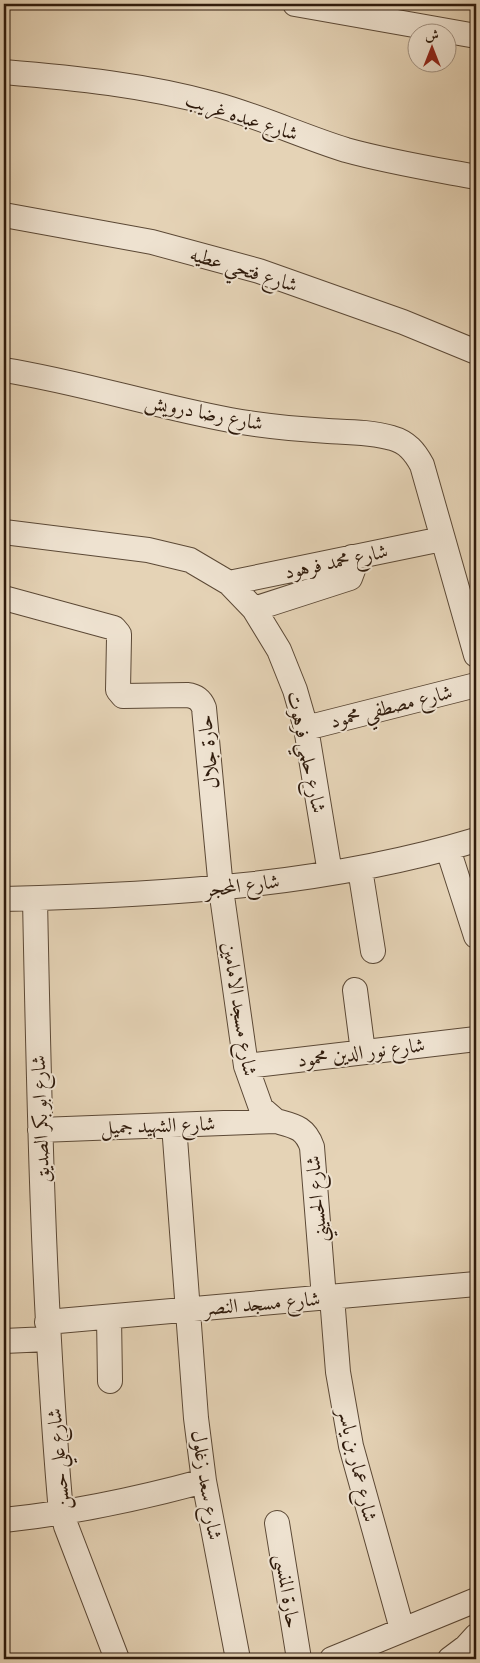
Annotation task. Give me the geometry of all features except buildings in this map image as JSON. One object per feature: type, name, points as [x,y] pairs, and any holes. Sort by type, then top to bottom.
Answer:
[{"type":"street","points":[[295,4],[476,36]]},
{"type":"street","name":"شارع عبده غريب","points":[[4,72],[98,81],[157,90],[215,104],[272,122],[322,142],[374,158],[476,177]]},
{"type":"street","name":"شارع فتحي عطيه","points":[[4,215],[152,242],[259,271],[404,322],[476,352]]},
{"type":"street","name":"شارع رضا درويش","points":[[4,370],[231,420],[393,438],[405,444],[415,453],[422,465],[442,539]]},
{"type":"street","name":"شارع حلمي فرهوت","points":[[4,532],[148,550],[190,560],[229,583],[254,609],[279,650],[295,690],[306,728],[330,873]]},
{"type":"street","points":[[442,539],[476,655]]},
{"type":"street","name":"شارع محمد فرهود","points":[[229,583],[442,539]]},
{"type":"street","points":[[254,609],[350,578],[354,570],[352,557]]},
{"type":"street","name":"حارة جلال","points":[[4,598],[114,628],[119,634],[118,690],[123,696],[187,695],[200,700],[204,708],[221,888]]},
{"type":"street","name":"شارع مصطفي محمود","points":[[306,728],[476,685]]},
{"type":"street","name":"شارع المحجر","points":[[4,899],[221,888],[360,869],[448,849],[476,840]]},
{"type":"street","points":[[448,849],[476,936]]},
{"type":"street","points":[[360,869],[373,951]]},
{"type":"street","name":"شارع مسجد الامامين","points":[[221,888],[246,1066],[261,1108],[276,1121]]},
{"type":"street","name":"شارع ابو بكر الصديق","points":[[35,898],[40,1130],[48,1330]]},
{"type":"street","points":[[355,990],[363,1052]]},
{"type":"street","name":"شارع نور الدين محمود","points":[[246,1066],[476,1039]]},
{"type":"street","name":"شارع الشهيد جميل","points":[[40,1130],[276,1121]]},
{"type":"street","name":"شارع الحسيني","points":[[276,1121],[295,1126],[303,1131],[309,1138],[312,1147],[328,1298]]},
{"type":"street","name":"شارع سعد زغلول","points":[[174,1125],[196,1418],[204,1481],[238,1659]]},
{"type":"street","name":"شارع مسجد النصر","points":[[4,1341],[109,1317],[476,1284]]},
{"type":"street","name":"شارع عمار بن ياسر","points":[[328,1298],[351,1446],[402,1629]]},
{"type":"street","points":[[109,1317],[110,1381]]},
{"type":"street","name":"شارع علي حسن","points":[[48,1330],[62,1513],[117,1659]]},
{"type":"street","points":[[4,1520],[62,1513],[138,1498],[204,1481]]},
{"type":"street","name":"حارة المنسى","points":[[277,1523],[299,1659]]},
{"type":"street","points":[[332,1659],[357,1655],[402,1629],[476,1600]]}]
